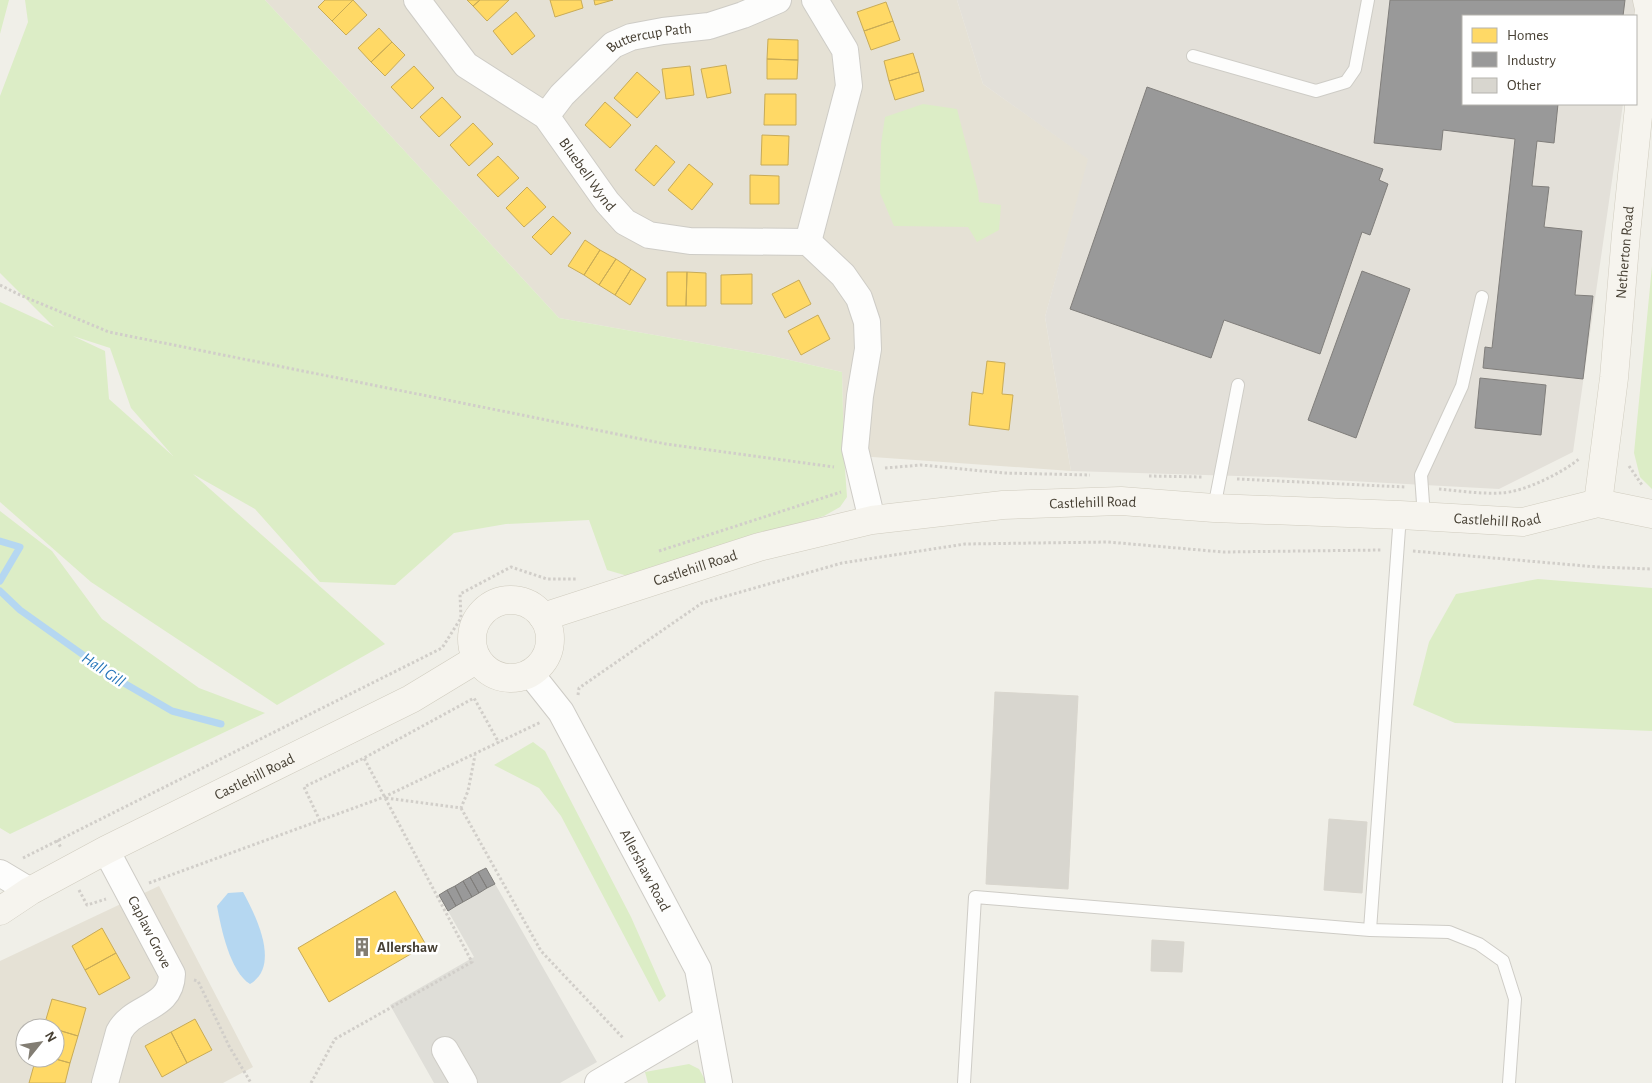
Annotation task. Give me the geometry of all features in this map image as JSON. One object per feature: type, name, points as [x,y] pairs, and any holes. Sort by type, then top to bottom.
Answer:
[{"type":"main road","name":"Netherton Road","points":[[1598,503],[1614,378],[1626,234],[1649,9],[1647,0]]},
{"type":"main road","name":"Castlehill Road","points":[[542,617],[591,589],[759,547],[872,520],[1003,505],[1121,501],[1214,508],[1523,522],[1598,503]]},
{"type":"main road","points":[[1598,503],[1652,514]]},
{"type":"main road","name":"Castlehill Road","points":[[530,673],[538,668],[591,589]]},
{"type":"main road","points":[[530,673],[517,678],[508,678],[494,675],[486,670],[472,650],[474,628],[480,616],[485,610],[497,603],[518,601],[526,603],[537,610],[542,617],[550,634],[549,649]]},
{"type":"main road","name":"Castlehill Road","points":[[0,911],[30,891],[106,850],[411,699],[477,659]]},
{"type":"street","name":"Bluebell Wynd","points":[[417,0],[466,65],[546,116],[607,202],[625,222],[649,235],[690,241],[808,242]]},
{"type":"street","name":"Buttercup Path","points":[[546,116],[562,95],[613,45],[631,37],[709,26],[743,15],[778,0]]},
{"type":"street","points":[[814,0],[845,50],[849,86],[808,242],[843,275],[859,298],[867,322],[868,348],[860,396],[855,449],[872,520]]},
{"type":"street","name":"Allershaw Road","points":[[530,673],[561,712],[698,969],[719,1083]]},
{"type":"street","name":"Caplaw Grove","points":[[105,1083],[119,1032],[123,1025],[139,1012],[160,1001],[167,994],[172,984],[172,974],[106,850]]},
{"type":"street","points":[[8,868],[30,891]]},
{"type":"street","points":[[598,1083],[707,1019]]},
{"type":"street","points":[[445,1050],[464,1083]]},
{"type":"lane","points":[[1193,56],[1316,91],[1346,82],[1355,69],[1368,0]]},
{"type":"lane","points":[[1370,930],[1399,550],[1422,488],[1420,475],[1462,386],[1482,297]]},
{"type":"lane","points":[[1214,508],[1238,385]]},
{"type":"lane","points":[[964,1083],[975,897],[1370,930],[1449,932],[1479,944],[1503,962],[1515,999],[1509,1083]]},
{"type":"path","points":[[0,284],[20,296],[109,332],[666,444],[862,478]]},
{"type":"path","points":[[1140,476],[1220,478],[1503,493],[1532,485],[1558,473],[1584,455]]},
{"type":"path","points":[[654,553],[862,478],[921,465],[1004,473],[1093,475]]},
{"type":"path","points":[[69,870],[87,905],[384,797],[561,712],[577,710],[579,688],[702,603],[842,563],[965,544],[1108,542],[1223,552],[1399,550],[1597,567],[1652,569]]},
{"type":"path","points":[[8,868],[57,840],[442,648],[460,618],[460,594],[511,567],[591,589]]},
{"type":"path","points":[[320,821],[304,787],[364,758],[474,698],[499,743]]},
{"type":"path","points":[[475,754],[468,791],[462,808],[541,951],[641,1057]]},
{"type":"path","points":[[311,1083],[335,1039],[472,962],[364,758]]},
{"type":"path","points":[[384,797],[462,808]]},
{"type":"path","points":[[172,974],[198,981],[229,1046],[251,1083]]},
{"type":"shaded area","points":[[265,0],[957,0],[983,84],[1089,159],[1045,317],[1071,471],[844,455],[842,372],[772,356],[559,318]]},
{"type":"shaded area","points":[[957,0],[1638,0],[1636,15],[1462,15],[1462,105],[1623,105],[1573,452],[1499,489],[1276,477],[1071,471],[1045,317],[1088,159],[983,84]]},
{"type":"shaded area","points":[[486,868],[597,1062],[560,1083],[434,1083],[390,1005],[474,957],[439,895]]},
{"type":"shaded area","points":[[159,886],[253,1067],[223,1083],[0,1083],[0,961]]},
{"type":"green space","points":[[0,0],[9,0],[0,34]]},
{"type":"green space","points":[[25,0],[265,0],[559,318],[772,356],[842,372],[847,497],[840,507],[824,516],[741,540],[638,579],[607,570],[589,520],[506,524],[454,533],[395,585],[320,582],[255,509],[193,474],[385,644],[277,705],[91,582],[0,502],[0,302],[54,327],[0,273],[0,96],[28,22]],"holes":[[[73,336],[110,348],[131,408],[173,456],[109,399],[105,351]]]},
{"type":"green space","points":[[923,104],[957,109],[978,191],[979,202],[1001,205],[999,230],[977,242],[968,227],[894,226],[880,193],[881,144],[885,117]]},
{"type":"green space","points":[[1652,266],[1652,489],[1640,477],[1634,453]]},
{"type":"green space","points":[[0,511],[52,551],[102,619],[199,688],[265,713],[10,834],[0,828]]},
{"type":"green space","points":[[1538,579],[1652,588],[1652,731],[1455,723],[1413,705],[1429,642],[1456,594]]},
{"type":"green space","points":[[533,742],[545,751],[631,917],[666,996],[659,1002],[561,816],[539,788],[494,765]]},
{"type":"green space","points":[[689,1064],[699,1069],[707,1083],[648,1083],[645,1072]]},
{"type":"water","points":[[243,892],[259,927],[265,953],[264,965],[259,976],[250,984],[237,970],[232,960],[224,937],[217,906],[228,893]]},
{"type":"building: Homes","points":[[325,0],[353,0],[332,21],[318,7]]},
{"type":"building: Homes","points":[[353,0],[367,15],[346,35],[332,21]]},
{"type":"building: Homes","points":[[467,0],[480,0],[473,6]]},
{"type":"building: Homes","points":[[480,0],[509,0],[487,21],[473,6]]},
{"type":"building: Homes","points":[[550,0],[581,0],[583,8],[555,17]]},
{"type":"building: Homes","points":[[594,0],[613,0],[595,5]]},
{"type":"building: Homes","points":[[886,2],[893,21],[864,31],[857,12]]},
{"type":"building: Homes","points":[[516,12],[535,36],[512,55],[493,31]]},
{"type":"building: Homes","points":[[893,21],[900,40],[871,50],[864,31]]},
{"type":"building: Homes","points":[[379,28],[392,42],[371,62],[358,48]]},
{"type":"building: Homes","points":[[768,39],[798,40],[798,60],[767,59]]},
{"type":"building: Homes","points":[[392,42],[405,55],[385,76],[371,62]]},
{"type":"building: Homes","points":[[913,53],[919,72],[889,81],[884,61]]},
{"type":"building: Homes","points":[[767,59],[798,60],[797,79],[767,79]]},
{"type":"building: Homes","points":[[726,65],[731,93],[707,98],[701,69]]},
{"type":"building: Homes","points":[[414,66],[434,88],[412,109],[391,87]]},
{"type":"building: Homes","points":[[690,66],[694,95],[666,99],[662,69]]},
{"type":"building: Homes","points":[[637,72],[660,92],[637,118],[614,98]]},
{"type":"building: Homes","points":[[919,72],[924,91],[895,100],[889,81]]},
{"type":"building: Homes","points":[[765,94],[796,94],[796,125],[764,125]]},
{"type":"building: Homes","points":[[442,97],[461,117],[439,137],[420,117]]},
{"type":"building: Homes","points":[[605,102],[631,125],[610,148],[585,125]]},
{"type":"building: Homes","points":[[473,123],[493,144],[469,166],[450,145]]},
{"type":"building: Homes","points":[[762,135],[789,136],[788,165],[761,165]]},
{"type":"building: Homes","points":[[656,145],[675,162],[654,186],[635,170]]},
{"type":"building: Homes","points":[[498,156],[519,178],[498,197],[477,175]]},
{"type":"building: Homes","points":[[689,164],[713,184],[692,210],[668,190]]},
{"type":"building: Homes","points":[[750,175],[779,176],[779,204],[750,204]]},
{"type":"building: Homes","points":[[527,187],[546,207],[524,227],[506,208]]},
{"type":"building: Homes","points":[[553,216],[571,233],[551,255],[532,237]]},
{"type":"building: Homes","points":[[585,240],[600,250],[584,275],[568,266]]},
{"type":"building: Homes","points":[[600,250],[616,259],[599,285],[584,275]]},
{"type":"building: Homes","points":[[616,259],[631,269],[615,295],[599,285]]},
{"type":"building: Homes","points":[[631,269],[646,279],[630,305],[615,295]]},
{"type":"building: Homes","points":[[667,272],[687,272],[686,306],[667,306]]},
{"type":"building: Homes","points":[[687,272],[706,273],[706,306],[686,306]]},
{"type":"building: Homes","points":[[752,274],[752,304],[721,304],[721,275]]},
{"type":"building: Homes","points":[[799,280],[811,304],[785,318],[772,294]]},
{"type":"building: Homes","points":[[818,315],[830,339],[801,355],[788,331]]},
{"type":"building: Homes","points":[[987,361],[1005,363],[1002,394],[1013,395],[1009,430],[969,425],[972,392],[983,394]]},
{"type":"building: Homes","name":"Allershaw","points":[[395,891],[426,945],[329,1002],[298,948]]},
{"type":"building: Homes","points":[[102,928],[116,953],[85,970],[72,946]]},
{"type":"building: Homes","points":[[116,953],[130,978],[99,995],[85,970]]},
{"type":"building: Homes","points":[[52,999],[86,1008],[78,1036],[65,1032],[65,1018],[46,1018]]},
{"type":"building: Homes","points":[[195,1019],[212,1050],[187,1063],[171,1032]]},
{"type":"building: Homes","points":[[65,1032],[78,1036],[70,1063],[65,1062]]},
{"type":"building: Homes","points":[[171,1032],[187,1063],[162,1077],[145,1046]]},
{"type":"building: Homes","points":[[65,1062],[70,1063],[65,1083],[29,1083],[33,1068],[65,1068]]},
{"type":"building: Industry","points":[[1390,0],[1625,0],[1623,15],[1462,15],[1462,105],[1558,105],[1554,143],[1537,141],[1532,186],[1549,187],[1544,227],[1582,231],[1575,295],[1593,296],[1583,379],[1483,368],[1485,347],[1492,348],[1515,139],[1443,130],[1441,150],[1374,143]]},
{"type":"building: Industry","points":[[1147,87],[1383,169],[1379,180],[1388,184],[1370,235],[1362,232],[1320,354],[1224,320],[1211,358],[1070,309]]},
{"type":"building: Industry","points":[[1362,271],[1410,289],[1356,438],[1308,420]]},
{"type":"building: Industry","points":[[1480,378],[1546,385],[1541,435],[1475,428]]},
{"type":"building: Industry","points":[[486,868],[495,884],[487,888],[478,872]]},
{"type":"building: Industry","points":[[478,872],[487,888],[479,893],[470,877]]},
{"type":"building: Industry","points":[[470,877],[479,893],[472,897],[463,881]]},
{"type":"building: Industry","points":[[463,881],[472,897],[463,902],[455,886]]},
{"type":"building: Industry","points":[[455,886],[463,902],[456,906],[447,890]]},
{"type":"building: Industry","points":[[447,890],[456,906],[448,911],[439,895]]},
{"type":"building: Other","points":[[995,692],[1078,696],[1068,889],[986,884]]},
{"type":"building: Other","points":[[1329,819],[1367,822],[1362,893],[1324,890]]},
{"type":"building: Other","points":[[1152,940],[1184,942],[1182,972],[1151,971]]},
{"type":"waterway","name":"Hall Gill","points":[[0,541],[20,547],[0,581]]},
{"type":"waterway","name":"Hall Gill","points":[[0,591],[20,610],[117,679],[172,711],[221,724]]},
{"type":"place","name":"Allershaw","points":[[362,947]]}]
